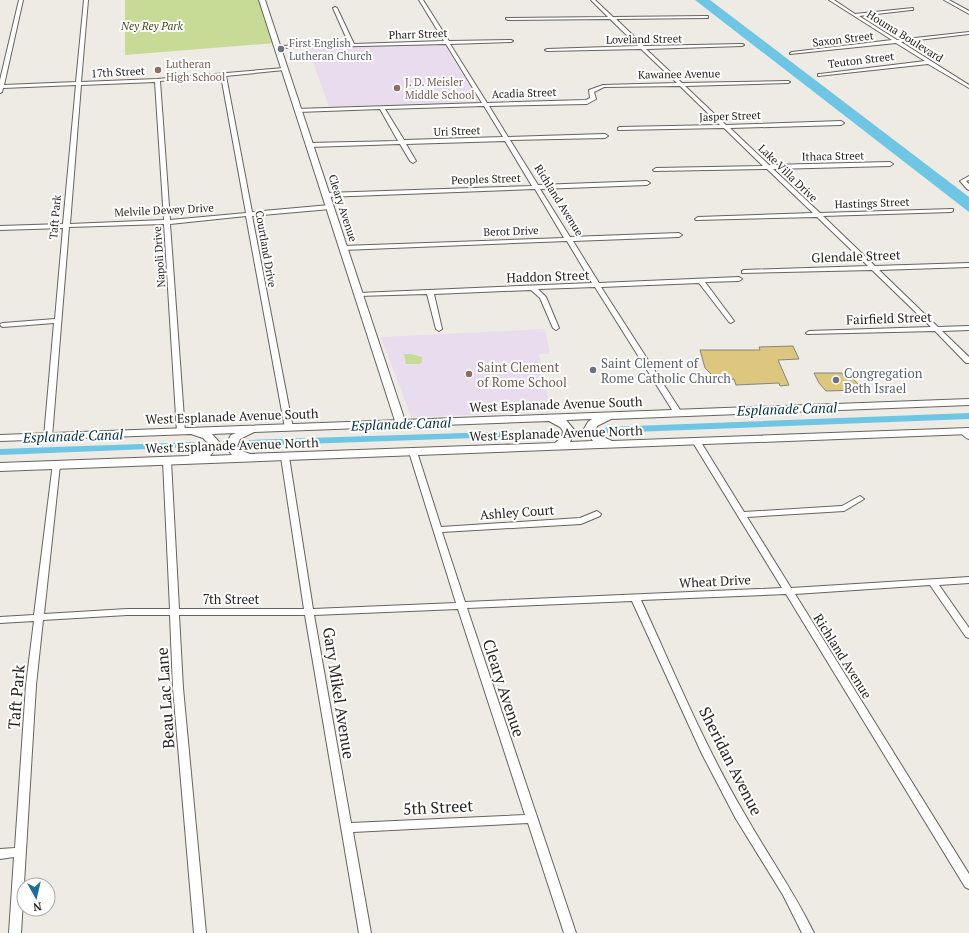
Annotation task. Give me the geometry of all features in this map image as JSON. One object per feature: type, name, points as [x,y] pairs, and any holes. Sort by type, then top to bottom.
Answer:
[{"type":"main road","name":"West Esplanade Avenue South","points":[[0,438],[969,402]]},
{"type":"main road","points":[[609,416],[592,424],[590,429],[592,435],[596,438],[603,442],[615,445]]},
{"type":"main road","points":[[547,418],[565,425],[570,432],[570,436],[566,441],[558,446]]},
{"type":"main road","points":[[249,458],[238,454],[231,446],[239,434],[256,429]]},
{"type":"main road","points":[[185,460],[204,455],[214,443],[207,435],[187,432]]},
{"type":"main road","name":"West Esplanade Avenue North","points":[[0,467],[696,441],[967,433]]},
{"type":"street","points":[[0,89],[21,0]]},
{"type":"street","name":"Taft Park","points":[[48,437],[86,0]]},
{"type":"street","name":"Cleary Avenue","points":[[262,0],[401,424]]},
{"type":"street","name":"Richland Avenue","points":[[421,0],[678,413]]},
{"type":"street","name":"Lake Villa Drive","points":[[593,0],[724,126],[770,167],[817,215],[969,361]]},
{"type":"street","name":"Houma Boulevard","points":[[831,0],[969,87]]},
{"type":"street","points":[[946,0],[968,13]]},
{"type":"street","points":[[335,8],[352,45]]},
{"type":"street","points":[[854,15],[911,9]]},
{"type":"street","points":[[508,20],[706,17]]},
{"type":"street","points":[[897,42],[969,33]]},
{"type":"street","name":"Pharr Street","points":[[277,47],[511,41]]},
{"type":"street","name":"Saxon Street","points":[[792,53],[897,42]]},
{"type":"street","name":"Loveland Street","points":[[547,50],[742,45]]},
{"type":"street","name":"Teuton Street","points":[[820,75],[929,62]]},
{"type":"street","name":"17th Street","points":[[0,89],[157,80],[284,69]]},
{"type":"street","name":"Courtland Drive","points":[[223,75],[289,428]]},
{"type":"street","name":"Napoli Drive","points":[[157,80],[166,222],[187,432]]},
{"type":"street","name":"Kawanee Avenue","points":[[583,102],[593,99],[591,92],[597,88],[681,84],[788,82]]},
{"type":"street","name":"Acadia Street","points":[[298,110],[583,102]]},
{"type":"street","points":[[382,108],[413,162]]},
{"type":"street","name":"Jasper Street","points":[[620,129],[840,123]]},
{"type":"street","name":"Uri Street","points":[[309,145],[605,136]]},
{"type":"street","name":"Ithaca Street","points":[[656,170],[890,164]]},
{"type":"street","points":[[969,178],[962,181],[963,184],[969,188]]},
{"type":"street","name":"Peoples Street","points":[[326,195],[647,183]]},
{"type":"street","name":"Melvile Dewey Drive","points":[[0,228],[166,222],[330,207]]},
{"type":"street","name":"Hastings Street","points":[[698,219],[951,210]]},
{"type":"street","name":"Berot Drive","points":[[343,248],[679,234]]},
{"type":"street","name":"Glendale Street","points":[[744,272],[969,265]]},
{"type":"street","name":"Haddon Street","points":[[359,295],[739,279]]},
{"type":"street","points":[[701,280],[731,321]]},
{"type":"street","points":[[533,288],[543,297],[556,328]]},
{"type":"street","points":[[430,292],[439,329]]},
{"type":"street","points":[[3,325],[58,321]]},
{"type":"street","name":"Fairfield Street","points":[[809,333],[969,328]]},
{"type":"street","name":"Richland Avenue","points":[[696,441],[787,591],[969,884]]},
{"type":"street","name":"Cleary Avenue","points":[[413,452],[461,605],[570,933]]},
{"type":"street","name":"Gary Mikel Avenue","points":[[285,457],[346,828],[365,933]]},
{"type":"street","name":"Beau Lac Lane","points":[[168,461],[176,612],[178,688],[200,933]]},
{"type":"street","name":"Taft Park","points":[[15,933],[32,685],[56,465]]},
{"type":"street","points":[[741,515],[844,508],[860,499]]},
{"type":"street","name":"Ashley Court","points":[[438,530],[581,521],[597,514]]},
{"type":"street","name":"Wheat Drive","points":[[461,605],[787,591],[969,580]]},
{"type":"street","points":[[932,582],[969,635]]},
{"type":"street","name":"Sheridan Avenue","points":[[636,598],[707,754],[740,816],[788,892],[808,933]]},
{"type":"street","name":"7th Street","points":[[0,620],[127,612],[310,612],[461,605]]},
{"type":"street","name":"5th Street","points":[[346,828],[531,819]]},
{"type":"street","points":[[0,854],[21,852]]},
{"type":"shaded area","name":"J. D. Meisler Middle School","points":[[444,44],[480,103],[329,107],[308,48]]},
{"type":"shaded area","name":"Saint Clement of Rome School","points":[[545,329],[550,354],[539,354],[551,412],[411,417],[381,337]]},
{"type":"green space","name":"Ney Rey Park","points":[[125,0],[262,0],[276,43],[125,55]]},
{"type":"green space","points":[[404,354],[422,357],[422,362],[419,364],[406,364]]},
{"type":"water","points":[[695,0],[710,0],[969,197],[969,212]]},
{"type":"building","points":[[793,346],[799,359],[778,360],[789,385],[780,386],[779,383],[736,385],[734,379],[725,380],[723,376],[713,376],[705,368],[700,350],[760,350],[759,347]]},
{"type":"building","name":"Congregation Beth Israel","points":[[814,373],[842,373],[844,377],[851,376],[863,390],[826,391],[819,383]]},
{"type":"waterway","name":"Esplanade Canal","points":[[607,430],[969,416]]},
{"type":"waterway","name":"Esplanade Canal","points":[[250,443],[553,433]]},
{"type":"waterway","name":"Esplanade Canal","points":[[0,452],[196,445]]},
{"type":"place","name":"First English Lutheran Church","points":[[281,49]]},
{"type":"place","name":"Lutheran High School","points":[[158,70]]},
{"type":"place","name":"J. D. Meisler Middle School","points":[[397,88]]},
{"type":"place","name":"Saint Clement of Rome Catholic Church","points":[[593,370]]},
{"type":"place","name":"Saint Clement of Rome School","points":[[469,374]]},
{"type":"place","name":"Congregation Beth Israel","points":[[836,380]]}]
